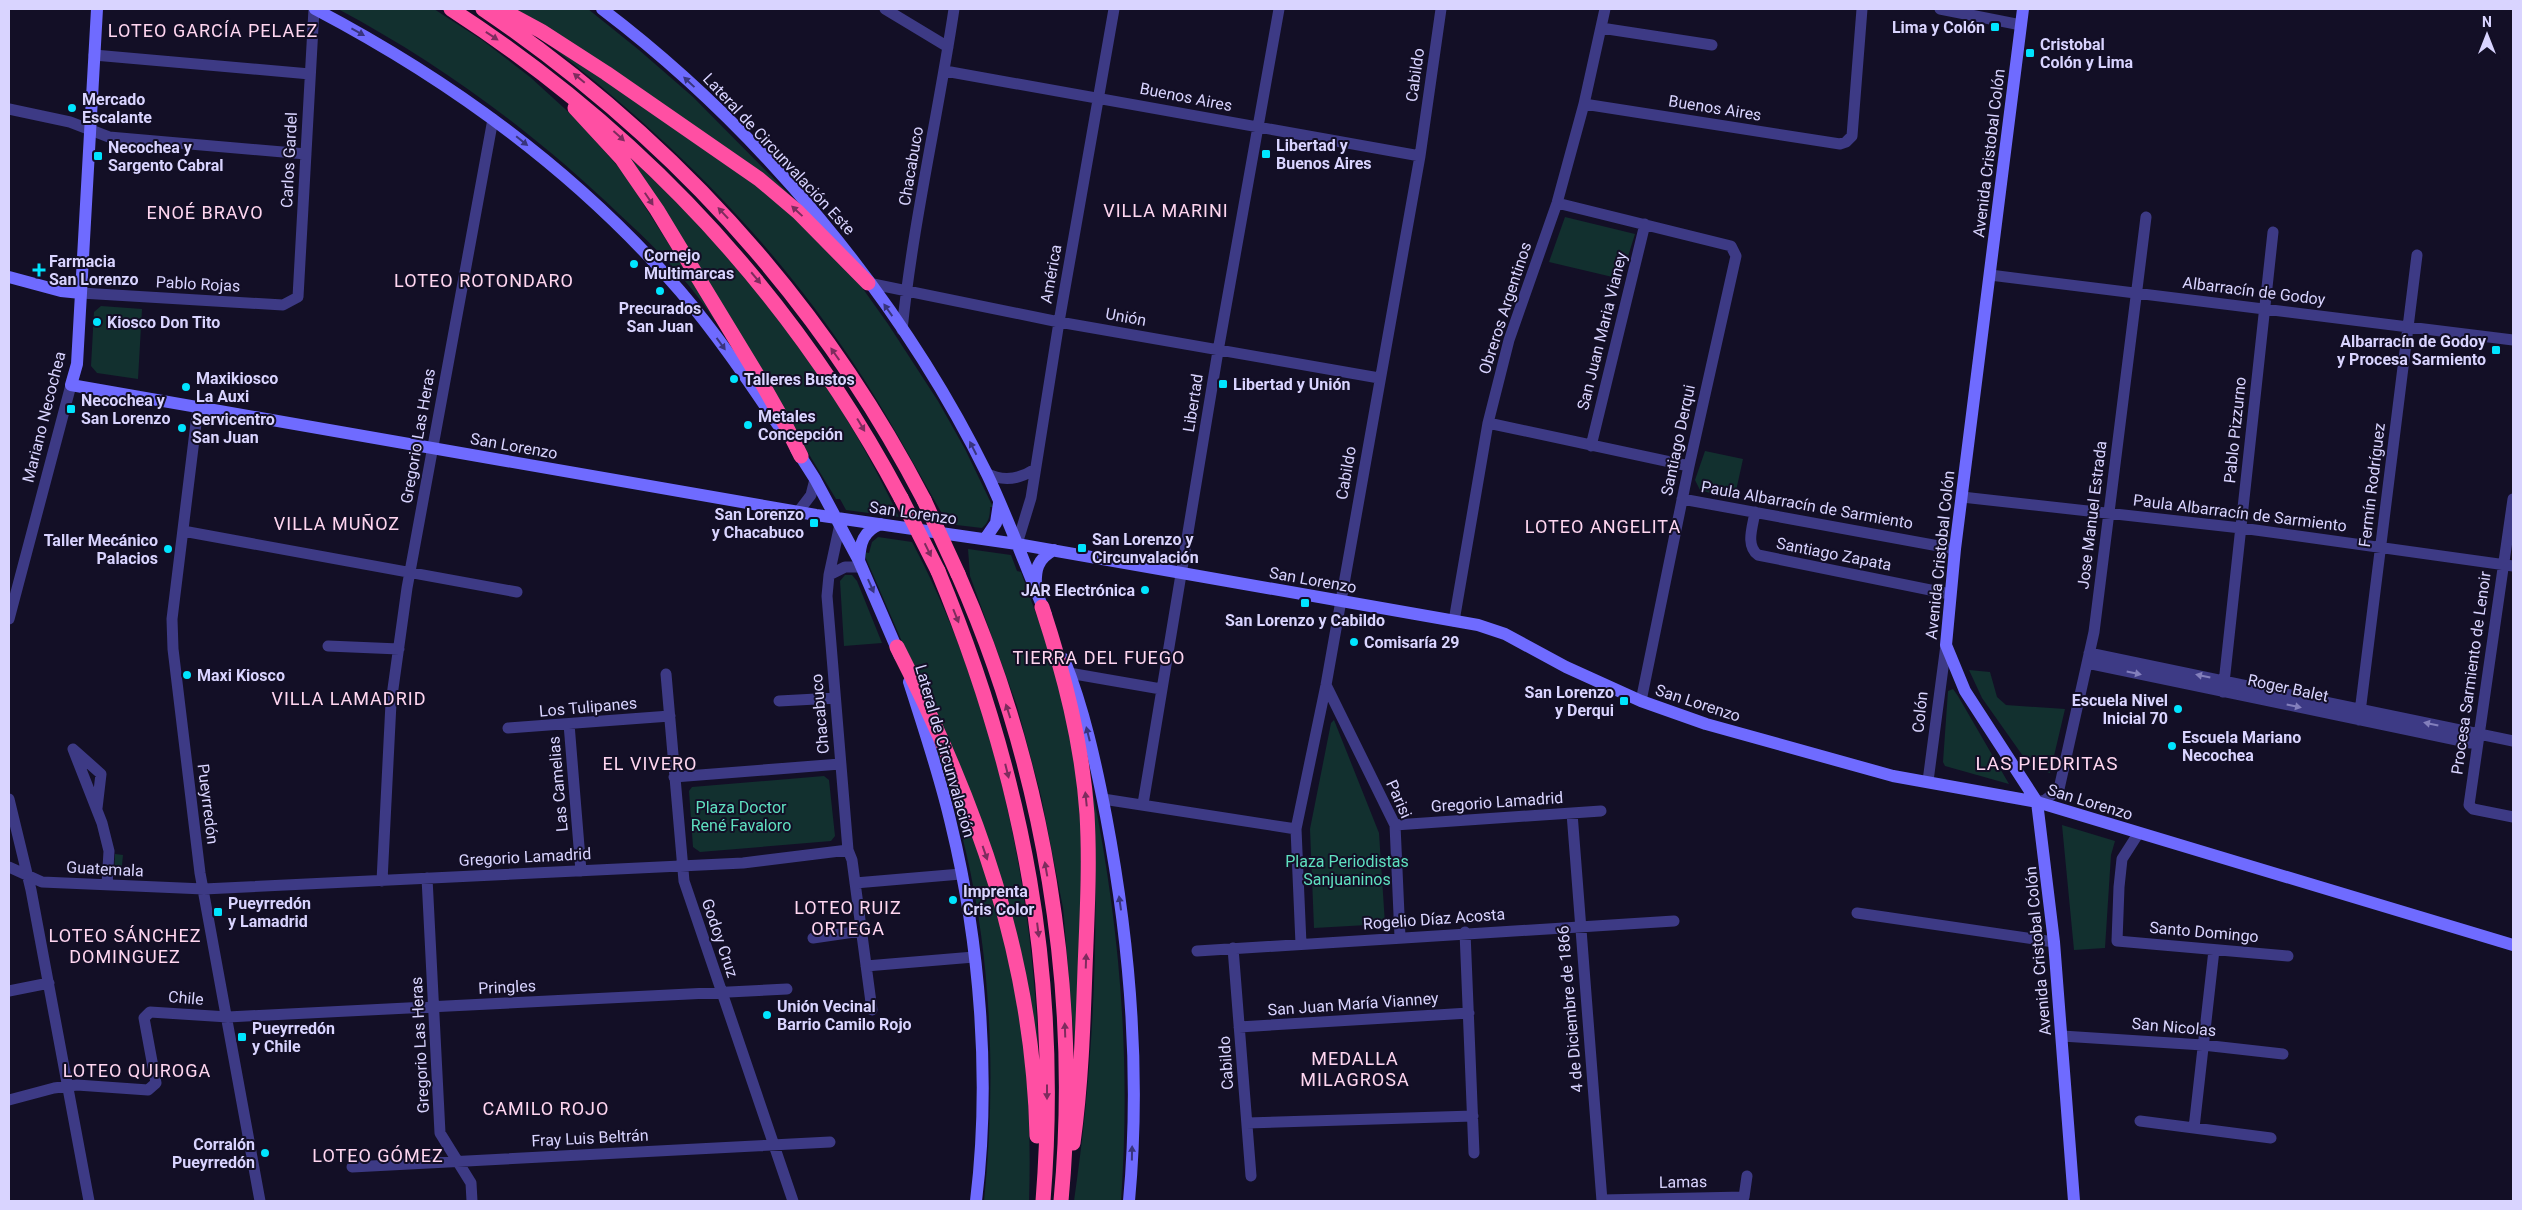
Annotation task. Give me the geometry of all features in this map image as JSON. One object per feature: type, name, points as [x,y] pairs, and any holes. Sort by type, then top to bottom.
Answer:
[{"type":"highway","points":[[451,9],[538,69],[598,116],[686,199],[738,256],[788,318],[825,369],[868,436],[938,571],[970,653],[994,724],[1028,867],[1038,934],[1046,1013],[1047,1113],[1043,1201]]},
{"type":"highway","points":[[483,9],[558,62],[622,114],[681,169],[736,227],[785,286],[848,372],[886,431],[924,500],[958,574],[990,656],[1014,728],[1032,798],[1049,882],[1059,960],[1065,1042],[1066,1111],[1062,1201]]},
{"type":"highway","points":[[500,9],[606,73],[759,179],[798,212],[868,283]]},
{"type":"highway","points":[[538,69],[604,138],[648,196],[759,378],[786,424],[801,456]]},
{"type":"highway","points":[[1042,607],[1069,697],[1082,767],[1088,834],[1083,1048],[1077,1118],[1062,1201]]},
{"type":"highway","points":[[897,648],[926,704],[975,821],[1012,938],[1026,1010],[1034,1070],[1038,1148],[1037,1201]]},
{"type":"main road","name":"Mariano Necochea","points":[[71,385],[77,364],[97,9]]},
{"type":"main road","name":"Lateral de Circunvalación","points":[[315,9],[388,48],[493,119],[588,197],[670,280],[716,336],[801,456],[839,522],[861,564],[897,648],[938,773],[962,874],[979,1010],[981,1088],[980,1150],[976,1201]]},
{"type":"main road","name":"Lateral de Circunvalación Este","points":[[602,9],[682,76],[739,131],[826,224],[902,330],[946,399],[986,472],[998,499],[1070,673],[1103,799],[1118,887],[1131,1012],[1133,1095],[1129,1201]]},
{"type":"main road","name":"Avenida Cristobal Colón","points":[[2023,9],[1955,549],[1946,646],[1965,691],[2037,802],[2054,942],[2074,1201]]},
{"type":"main road","points":[[9,277],[61,291],[81,293]]},
{"type":"main road","name":"San Lorenzo","points":[[71,385],[798,512],[839,522],[881,524],[1017,544],[1454,621],[1505,634],[1566,667],[1641,701],[1706,724],[1893,776],[2037,802],[2138,834],[2513,945]]},
{"type":"main road","points":[[985,539],[997,518],[998,499]]},
{"type":"main road","points":[[861,564],[865,535],[871,528],[881,524]]},
{"type":"main road","points":[[1036,588],[1037,564],[1044,556],[1054,550]]},
{"type":"street","name":"Carlos Gardel","points":[[283,305],[298,297],[315,9]]},
{"type":"street","points":[[886,9],[948,47]]},
{"type":"street","name":"Chacabuco","points":[[902,330],[906,289],[945,71],[954,9]]},
{"type":"street","name":"América","points":[[1017,544],[1026,520],[1036,469],[1059,322],[1114,9]]},
{"type":"street","name":"Libertad","points":[[1143,804],[1161,689],[1183,573],[1218,350],[1279,9]]},
{"type":"street","name":"Cabildo","points":[[1301,944],[1296,829],[1326,685],[1379,378],[1420,156],[1441,9]]},
{"type":"street","name":"Obreros Argentinos","points":[[1454,621],[1488,423],[1509,340],[1557,203],[1584,104],[1604,9]]},
{"type":"street","name":"Buenos Aires","points":[[1584,104],[1840,144],[1846,142],[1852,136],[1862,9]]},
{"type":"street","points":[[1940,9],[2021,25]]},
{"type":"street","points":[[1601,28],[1712,45]]},
{"type":"street","points":[[94,55],[310,74]]},
{"type":"street","name":"Buenos Aires","points":[[945,71],[1099,97],[1420,156]]},
{"type":"street","points":[[9,108],[70,122],[109,137],[306,154]]},
{"type":"street","name":"Gregorio Las Heras","points":[[382,881],[392,703],[410,573],[493,119]]},
{"type":"street","points":[[1557,203],[1645,224]]},
{"type":"street","name":"Jose Manuel Estrada","points":[[2037,802],[2045,800],[2059,789],[2094,632],[2146,217]]},
{"type":"street","name":"Santiago Derqui","points":[[1641,701],[1688,466],[1736,256],[1735,250],[1731,246],[1645,224]]},
{"type":"street","name":"San Juan Maria Vianey","points":[[1591,446],[1645,224]]},
{"type":"street","name":"Pablo Pizzurno","points":[[2224,686],[2273,232]]},
{"type":"street","name":"Fermín Rodríguez","points":[[2360,714],[2417,255]]},
{"type":"street","name":"Albarracín de Godoy","points":[[1990,275],[2513,340]]},
{"type":"street","name":"Unión","points":[[868,283],[906,289],[1059,322],[1379,378]]},
{"type":"street","name":"Pablo Rojas","points":[[81,293],[283,305]]},
{"type":"street","name":"Mariano Necochea","points":[[9,619],[71,385]]},
{"type":"street","name":"Pueyrredón","points":[[198,407],[172,619],[173,649],[204,889],[260,1201]]},
{"type":"street","points":[[1488,423],[1688,466]]},
{"type":"street","points":[[986,472],[997,477],[1018,478],[1036,469]]},
{"type":"street","points":[[798,512],[811,495],[815,479]]},
{"type":"street","name":"Paula Albarracín de Sarmiento","points":[[1962,496],[2241,528],[2508,565]]},
{"type":"street","name":"Procesa Sarmiento de Lenoir","points":[[2513,499],[2508,565],[2478,734],[2469,805],[2473,810],[2513,817]]},
{"type":"street","name":"Paula Albarracín de Sarmiento","points":[[1682,500],[1955,549]]},
{"type":"street","name":"Santiago Zapata","points":[[1755,512],[1750,543],[1752,551],[1758,555],[1950,594]]},
{"type":"street","name":"Chacabuco","points":[[839,522],[828,575],[827,596],[848,850],[855,883],[872,1010]]},
{"type":"street","points":[[183,531],[517,592]]},
{"type":"street","points":[[828,575],[844,567],[861,564]]},
{"type":"street","points":[[328,646],[399,649]]},
{"type":"street","name":"Colón","points":[[1928,781],[1942,664],[1946,646]]},
{"type":"street","name":"Roger Balet","points":[[2088,658],[2360,714],[2513,741]]},
{"type":"street","points":[[1070,673],[1161,689]]},
{"type":"street","name":"Godoy Cruz","points":[[666,674],[684,881],[793,1201]]},
{"type":"street","name":"Parisi","points":[[1326,685],[1396,824],[1400,937]]},
{"type":"street","points":[[779,701],[835,698]]},
{"type":"street","name":"Los Tulipanes","points":[[508,728],[670,716]]},
{"type":"street","name":"Las Camelias","points":[[570,724],[581,871]]},
{"type":"street","points":[[674,777],[840,764]]},
{"type":"street","points":[[9,799],[28,876],[89,1201]]},
{"type":"street","points":[[1103,799],[1296,829]]},
{"type":"street","points":[[97,808],[109,851],[107,885]]},
{"type":"street","name":"Gregorio Lamadrid","points":[[1396,824],[1601,811]]},
{"type":"street","name":"4 de Diciembre de 1866","points":[[1572,813],[1579,926],[1602,1201]]},
{"type":"street","name":"Santo Domingo","points":[[2138,834],[2122,859],[2117,941],[2288,956]]},
{"type":"street","name":"Gregorio Lamadrid","points":[[204,889],[743,863],[848,850]]},
{"type":"street","name":"Guatemala","points":[[9,867],[42,882],[204,889]]},
{"type":"street","points":[[855,883],[962,874]]},
{"type":"street","name":"Gregorio Las Heras","points":[[427,878],[440,1133],[471,1182],[472,1201]]},
{"type":"street","points":[[1857,913],[2054,942]]},
{"type":"street","name":"Rogelio Díaz Acosta","points":[[1196,951],[1465,932],[1674,920]]},
{"type":"street","points":[[813,938],[861,931]]},
{"type":"street","points":[[1465,932],[1474,1153]]},
{"type":"street","name":"Cabildo","points":[[1234,948],[1251,1176]]},
{"type":"street","points":[[2194,1128],[2214,950]]},
{"type":"street","points":[[866,966],[974,958]]},
{"type":"street","points":[[9,991],[49,983]]},
{"type":"street","name":"Pringles","points":[[228,1017],[787,989]]},
{"type":"street","name":"Chile","points":[[67,1086],[148,1090],[156,1083],[144,1018],[150,1012],[228,1017]]},
{"type":"street","name":"San Juan María Vianney","points":[[1240,1027],[1469,1013]]},
{"type":"street","name":"San Nicolas","points":[[2062,1036],[2203,1045],[2283,1054]]},
{"type":"street","points":[[9,1100],[67,1086]]},
{"type":"street","points":[[1247,1123],[1473,1116]]},
{"type":"street","points":[[2140,1121],[2271,1138]]},
{"type":"street","name":"Fray Luis Beltrán","points":[[352,1167],[830,1142]]},
{"type":"street","name":"Lamas","points":[[1602,1201],[1744,1196],[1747,1176]]},
{"type":"green space","points":[[338,9],[434,9],[482,40],[530,77],[575,118],[623,172],[717,320],[715,321],[694,292],[658,251],[587,184],[520,128],[486,102],[414,53]]},
{"type":"green space","points":[[513,9],[588,9],[693,97],[803,208]]},
{"type":"green space","points":[[535,34],[765,188],[861,286],[938,401],[965,449],[993,507],[990,507],[989,519],[982,528],[948,524],[852,361],[784,269],[747,226],[708,184],[667,145],[581,70]]},
{"type":"green space","points":[[630,158],[710,236],[782,324],[846,418],[874,467],[899,517],[846,510],[840,499],[836,499]]},
{"type":"green space","points":[[1565,217],[1635,234],[1621,279],[1549,262]]},
{"type":"green space","points":[[101,306],[142,309],[138,379],[97,373],[91,366],[94,312]]},
{"type":"green space","points":[[1705,451],[1743,459],[1734,500],[1700,490],[1695,480]]},
{"type":"green space","points":[[878,537],[912,542],[941,603],[967,667],[988,733],[1006,802],[1020,871],[1030,940],[1039,1076],[1031,1019],[939,727],[864,554],[864,552],[869,553],[872,542]]},
{"type":"green space","points":[[968,549],[1011,555],[1017,571],[1021,572],[1063,689],[1084,823],[1075,1051],[1063,908],[1041,796],[1017,706],[970,576]]},
{"type":"green space","points":[[845,575],[852,575],[857,581],[882,643],[844,646],[840,581]]},
{"type":"green space","points":[[1969,670],[1990,672],[1997,697],[2006,705],[2065,709],[2050,773],[2030,766],[1982,698]]},
{"type":"green space","points":[[1953,689],[2009,784],[1945,766],[1943,762],[1948,691]]},
{"type":"green space","points":[[918,696],[976,844],[1004,935],[1017,1001],[1026,1067],[1030,1168],[1029,1201],[984,1201],[988,1158],[990,1070],[986,981],[981,938],[975,894],[961,832]]},
{"type":"green space","name":"Plaza Periodistas Sanjuaninos","points":[[1334,720],[1379,833],[1385,924],[1314,928],[1310,829],[1331,723]]},
{"type":"green space","name":"Plaza Doctor René Favaloro","points":[[824,776],[829,780],[835,836],[831,841],[700,852],[693,847],[689,791],[692,787]]},
{"type":"green space","points":[[1092,788],[1110,891],[1121,993],[1125,1096],[1121,1201],[1074,1201],[1091,1047],[1094,995],[1095,891]]},
{"type":"green space","points":[[2062,825],[2115,841],[2111,855],[2105,948],[2074,950]]},
{"type":"green space","points":[[115,854],[123,855],[121,875],[114,874]]},
{"type":"place","name":"Lima y Colón","points":[[1995,27]]},
{"type":"place","name":"Cristobal Colón y Lima","points":[[2030,53]]},
{"type":"place","name":"Mercado Escalante","points":[[72,108]]},
{"type":"place","name":"Libertad y Buenos Aires","points":[[1266,154]]},
{"type":"place","name":"Necochea y Sargento Cabral","points":[[98,156]]},
{"type":"place","name":"Cornejo Multimarcas","points":[[634,264]]},
{"type":"place","name":"Farmacia San Lorenzo","points":[[39,270]]},
{"type":"place","name":"Precurados San Juan","points":[[660,291]]},
{"type":"place","name":"Kiosco Don Tito","points":[[97,322]]},
{"type":"place","name":"Albarracín de Godoy y Procesa Sarmiento","points":[[2496,350]]},
{"type":"place","name":"Talleres Bustos","points":[[734,379]]},
{"type":"place","name":"Libertad y Unión","points":[[1223,384]]},
{"type":"place","name":"Maxikiosco La Auxi","points":[[186,387]]},
{"type":"place","name":"Necochea y San Lorenzo","points":[[71,409]]},
{"type":"place","name":"Metales Concepción","points":[[748,425]]},
{"type":"place","name":"Servicentro San Juan","points":[[182,428]]},
{"type":"place","name":"San Lorenzo y Chacabuco","points":[[814,523]]},
{"type":"place","name":"San Lorenzo y Circunvalación","points":[[1082,548]]},
{"type":"place","name":"Taller Mecánico Palacios","points":[[168,549]]},
{"type":"place","name":"JAR Electrónica","points":[[1145,590]]},
{"type":"place","name":"San Lorenzo y Cabildo","points":[[1305,603]]},
{"type":"place","name":"Comisaría 29","points":[[1354,642]]},
{"type":"place","name":"Maxi Kiosco","points":[[187,675]]},
{"type":"place","name":"San Lorenzo y Derqui","points":[[1624,701]]},
{"type":"place","name":"Escuela Nivel Inicial 70","points":[[2178,709]]},
{"type":"place","name":"Escuela Mariano Necochea","points":[[2172,746]]},
{"type":"place","name":"Imprenta Cris Color","points":[[953,900]]},
{"type":"place","name":"Pueyrredón y Lamadrid","points":[[218,912]]},
{"type":"place","name":"Unión Vecinal Barrio Camilo Rojo","points":[[767,1015]]},
{"type":"place","name":"Pueyrredón y Chile","points":[[242,1037]]},
{"type":"place","name":"Corralón Pueyrredón","points":[[265,1153]]},
{"type":"district","name":"LOTEO GARCÍA PELAEZ","points":[[213,30]]},
{"type":"district","name":"VILLA MARINI","points":[[1166,210]]},
{"type":"district","name":"ENOÉ BRAVO","points":[[205,212]]},
{"type":"district","name":"LOTEO ROTONDARO","points":[[484,280]]},
{"type":"district","name":"VILLA MUÑOZ","points":[[337,523]]},
{"type":"district","name":"LOTEO ANGELITA","points":[[1603,526]]},
{"type":"district","name":"TIERRA DEL FUEGO","points":[[1099,657]]},
{"type":"district","name":"VILLA LAMADRID","points":[[349,698]]},
{"type":"district","name":"EL VIVERO","points":[[650,763]]},
{"type":"district","name":"LAS PIEDRITAS","points":[[2047,763]]},
{"type":"district","name":"LOTEO RUIZ ORTEGA","points":[[848,918]]},
{"type":"district","name":"LOTEO SÁNCHEZ DOMINGUEZ","points":[[125,945]]},
{"type":"district","name":"MEDALLA MILAGROSA","points":[[1355,1068]]},
{"type":"district","name":"LOTEO QUIROGA","points":[[137,1070]]},
{"type":"district","name":"CAMILO ROJO","points":[[546,1108]]},
{"type":"district","name":"LOTEO GÓMEZ","points":[[378,1155]]}]
